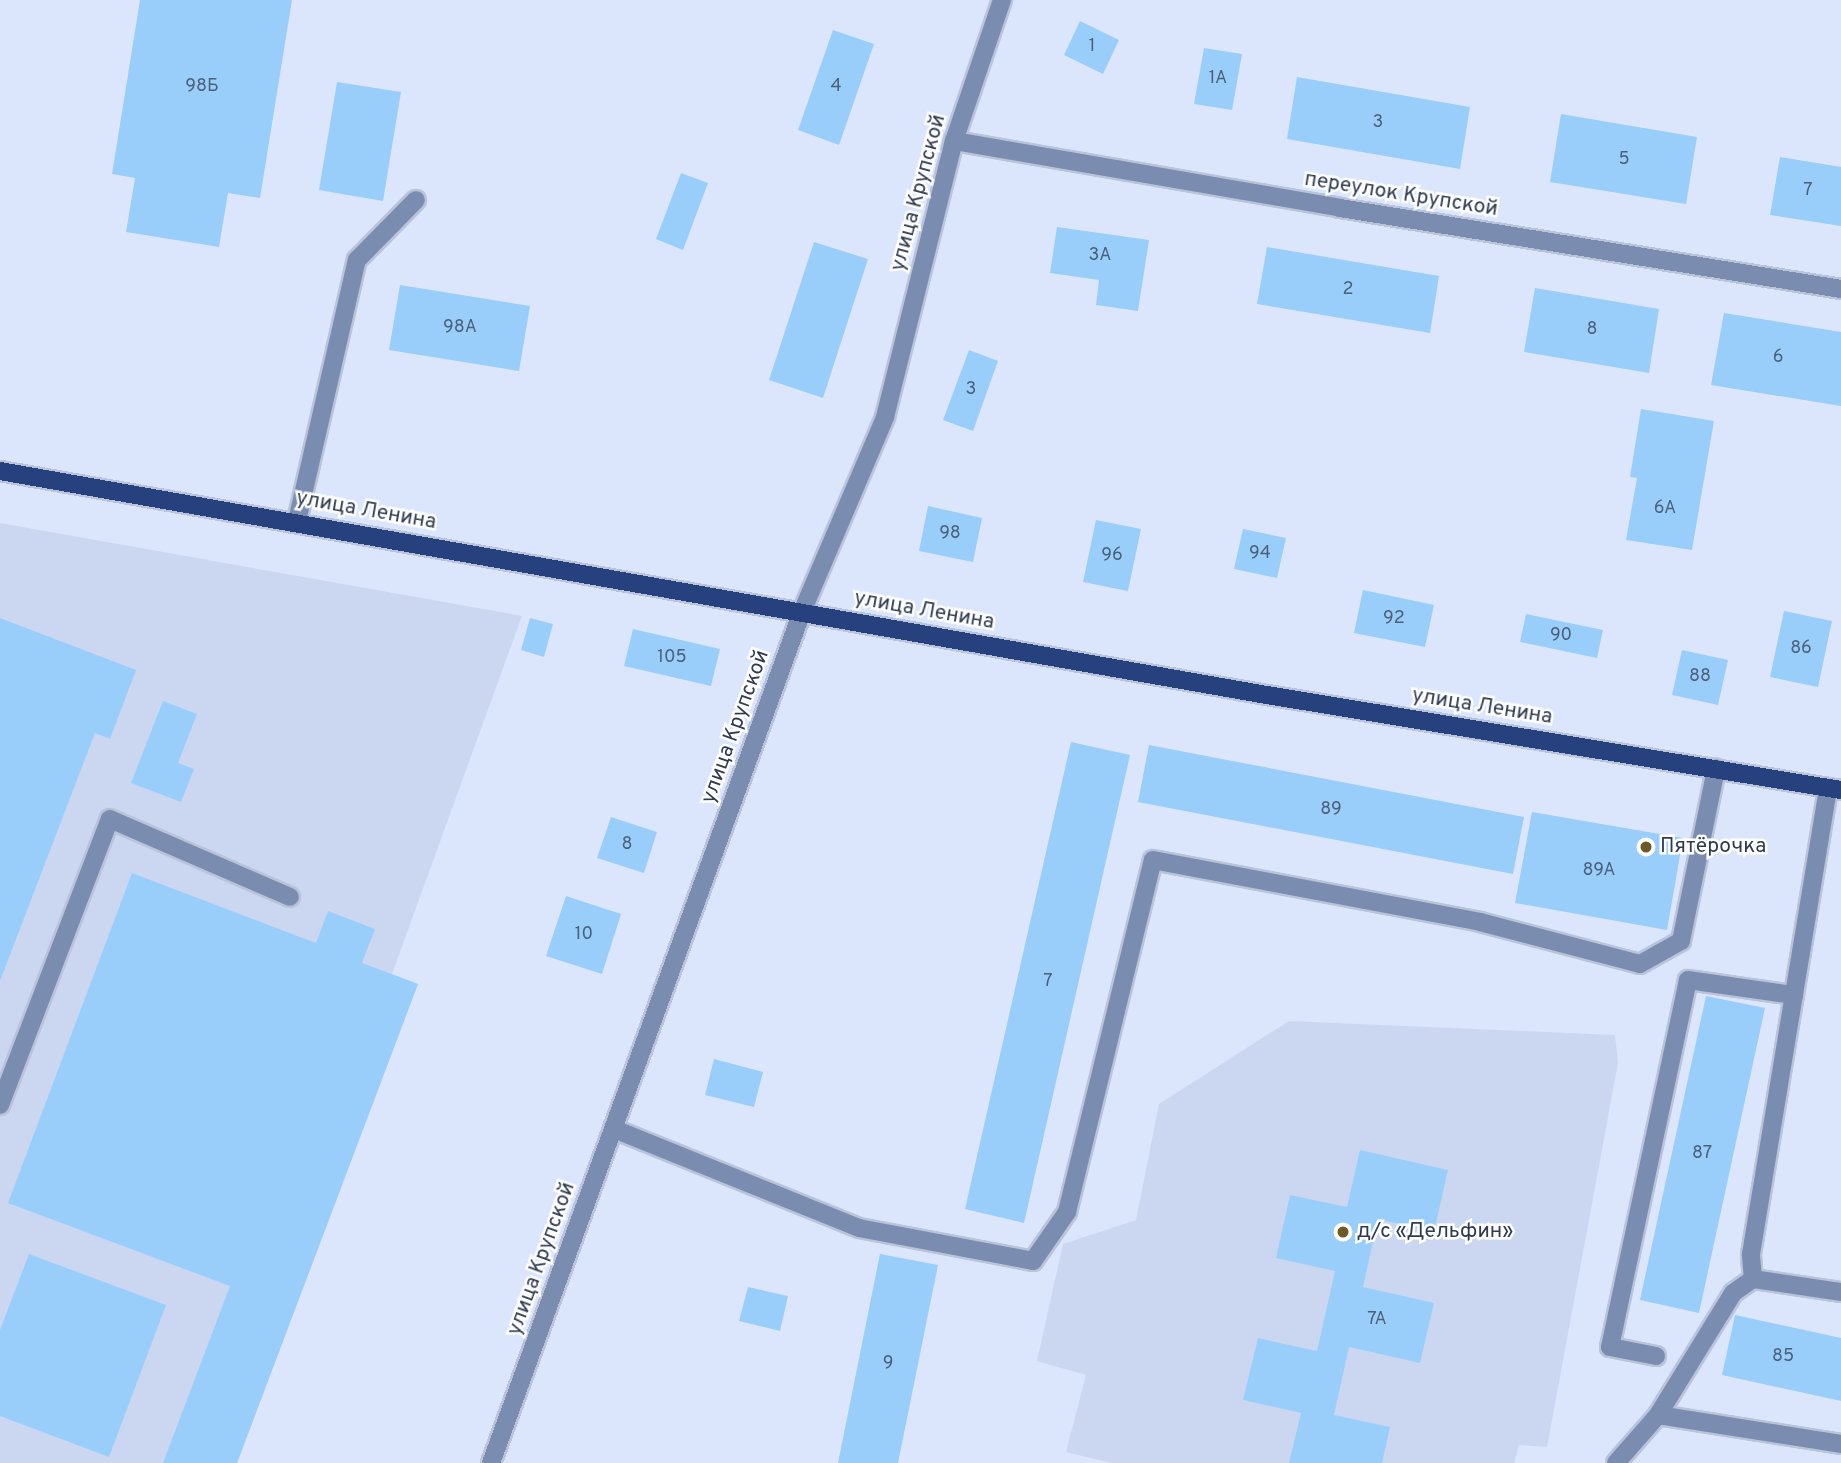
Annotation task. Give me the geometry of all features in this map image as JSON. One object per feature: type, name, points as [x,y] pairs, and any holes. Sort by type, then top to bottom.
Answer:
[{"type":"main road","name":"улица Ленина","points":[[0,471],[1267,695],[1834,789]]},
{"type":"street","name":"улица Крупской","points":[[491,1463],[802,612],[885,416],[954,141],[1002,0]]},
{"type":"street","name":"переулок Крупской","points":[[954,141],[1354,211],[1841,289]]},
{"type":"street","points":[[297,522],[357,260],[416,200]]},
{"type":"street","points":[[614,1129],[859,1228],[1033,1261],[1067,1212],[1153,860],[1480,922],[1640,964],[1681,941],[1716,769]]},
{"type":"street","points":[[1753,1279],[1751,1254],[1794,995],[1834,789]]},
{"type":"street","points":[[0,1105],[110,819],[290,897]]},
{"type":"street","points":[[1656,1356],[1611,1347],[1688,980],[1794,995]]},
{"type":"street","points":[[0,1054],[18,1060]]},
{"type":"street","points":[[1616,1463],[1658,1415],[1733,1293],[1753,1279],[1841,1292]]},
{"type":"street","points":[[1658,1415],[1841,1444]]},
{"type":"shaded area","points":[[0,523],[522,616],[392,974],[418,984],[237,1463],[0,1463]]},
{"type":"shaded area","name":"д/с «Дельфин»","points":[[1289,1021],[1615,1035],[1618,1063],[1547,1447],[1519,1445],[1514,1463],[1111,1463],[1066,1452],[1086,1375],[1037,1361],[1063,1244],[1136,1220],[1159,1104]]},
{"type":"building","points":[[140,0],[292,0],[260,198],[228,193],[219,247],[126,232],[135,178],[112,174]]},
{"type":"building","points":[[1080,21],[1119,40],[1103,74],[1064,55]]},
{"type":"building","points":[[833,30],[874,44],[839,145],[798,130]]},
{"type":"building","points":[[1204,48],[1242,54],[1232,110],[1194,104]]},
{"type":"building","points":[[1297,77],[1470,107],[1460,169],[1287,139]]},
{"type":"building","points":[[337,82],[401,92],[383,201],[319,190]]},
{"type":"building","points":[[1561,114],[1697,137],[1686,204],[1550,182]]},
{"type":"building","points":[[1780,157],[1841,167],[1841,226],[1770,215]]},
{"type":"building","points":[[681,173],[708,183],[683,250],[656,239]]},
{"type":"building","points":[[1057,227],[1149,240],[1138,311],[1096,305],[1099,280],[1050,273]]},
{"type":"building","points":[[814,242],[868,259],[823,398],[769,380]]},
{"type":"building","points":[[1267,247],[1439,276],[1430,333],[1257,304]]},
{"type":"building","points":[[400,285],[530,306],[519,371],[389,350]]},
{"type":"building","points":[[1535,288],[1659,309],[1649,373],[1524,352]]},
{"type":"building","points":[[1724,313],[1841,332],[1841,406],[1711,385]]},
{"type":"building","points":[[969,350],[998,361],[973,431],[943,420]]},
{"type":"building","points":[[1641,409],[1714,421],[1692,550],[1626,540],[1637,478],[1630,477]]},
{"type":"building","points":[[928,506],[982,518],[973,562],[919,551]]},
{"type":"building","points":[[1096,520],[1141,529],[1128,591],[1083,582]]},
{"type":"building","points":[[1243,529],[1286,538],[1277,578],[1234,569]]},
{"type":"building","points":[[1363,590],[1434,605],[1425,647],[1354,633]]},
{"type":"building","points":[[1784,611],[1832,621],[1818,687],[1770,677]]},
{"type":"building","points":[[1526,614],[1603,630],[1597,658],[1520,642]]},
{"type":"building","points":[[0,618],[136,670],[110,739],[95,733],[0,981]]},
{"type":"building","points":[[530,618],[553,624],[544,657],[521,650]]},
{"type":"building","points":[[633,629],[720,649],[711,686],[624,666]]},
{"type":"building","points":[[1682,650],[1728,660],[1718,705],[1672,695]]},
{"type":"building","points":[[163,701],[197,714],[178,763],[194,769],[181,802],[131,783]]},
{"type":"building","points":[[1071,742],[1130,755],[1024,1223],[965,1209]]},
{"type":"building","points":[[1149,745],[1524,817],[1513,874],[1138,802]]},
{"type":"building","points":[[1532,812],[1683,838],[1667,930],[1515,903]]},
{"type":"building","points":[[611,817],[657,832],[644,873],[597,858]]},
{"type":"building","points":[[132,873],[316,943],[328,911],[375,929],[362,963],[418,984],[237,1463],[163,1463],[230,1286],[8,1203]]},
{"type":"building","points":[[566,896],[621,914],[602,974],[546,956]]},
{"type":"building","points":[[1706,996],[1765,1008],[1699,1313],[1640,1300]]},
{"type":"building","points":[[714,1059],[763,1072],[754,1107],[705,1095]]},
{"type":"building","points":[[1360,1150],[1448,1170],[1434,1232],[1378,1219],[1363,1287],[1434,1303],[1420,1363],[1349,1347],[1334,1415],[1390,1427],[1382,1463],[1289,1463],[1301,1413],[1243,1400],[1258,1338],[1317,1351],[1335,1271],[1276,1258],[1290,1195],[1347,1207]]},
{"type":"building","points":[[29,1254],[166,1305],[109,1457],[0,1416],[0,1330]]},
{"type":"building","points":[[880,1254],[938,1265],[898,1463],[838,1463]]},
{"type":"building","points":[[748,1287],[788,1296],[780,1331],[739,1321]]},
{"type":"building","points":[[1735,1315],[1841,1338],[1841,1401],[1722,1375]]},
{"type":"place","name":"Пятёрочка","points":[[1646,847]]},
{"type":"place","name":"д/с «Дельфин»","points":[[1343,1232]]}]
